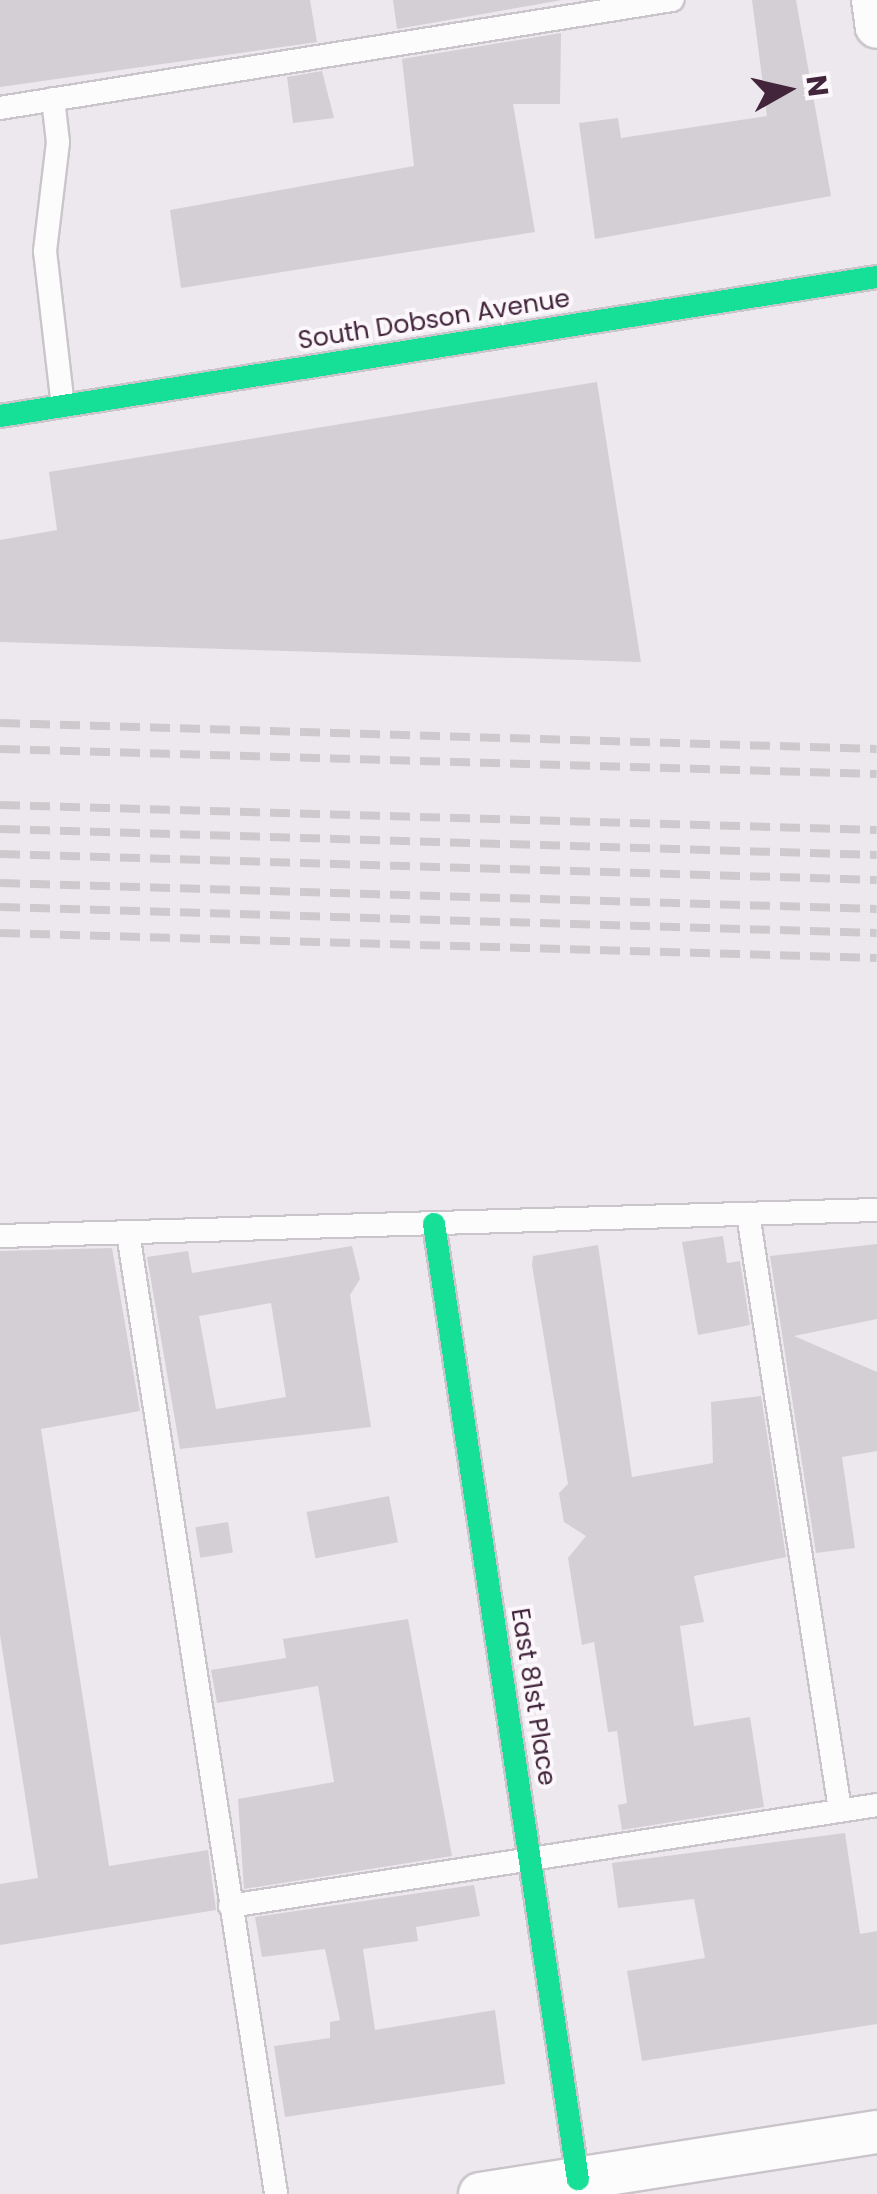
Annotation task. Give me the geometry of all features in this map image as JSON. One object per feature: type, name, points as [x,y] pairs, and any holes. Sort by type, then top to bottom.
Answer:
[{"type":"street","points":[[873,0],[877,27]]},
{"type":"street","name":"South Dobson Avenue","points":[[0,416],[877,277]]},
{"type":"street","name":"East 81st Place","points":[[434,1224],[578,2179]]},
{"type":"street","points":[[480,2194],[877,2132]]},
{"type":"lane","points":[[0,108],[672,0]]},
{"type":"lane","points":[[53,99],[58,142],[44,251],[63,406]]},
{"type":"lane","points":[[0,1236],[877,1210]]},
{"type":"lane","points":[[748,1214],[840,1810]]},
{"type":"lane","points":[[128,1233],[276,2194]]},
{"type":"lane","points":[[230,1906],[877,1805]]},
{"type":"building","points":[[0,0],[310,0],[317,42],[0,87]]},
{"type":"building","points":[[393,0],[562,0],[397,29]]},
{"type":"building","points":[[752,0],[796,0],[831,196],[595,239],[579,123],[618,118],[621,138],[767,116]]},
{"type":"building","points":[[561,33],[560,104],[513,104],[535,232],[181,288],[170,210],[414,166],[402,59]]},
{"type":"building","points":[[322,71],[334,118],[293,123],[287,77]]},
{"type":"building","points":[[597,382],[641,662],[0,642],[0,540],[57,530],[49,472]]},
{"type":"building","points":[[723,1236],[727,1263],[740,1261],[750,1325],[698,1335],[682,1242]]},
{"type":"building","points":[[877,1244],[877,1319],[794,1336],[877,1372],[877,1451],[842,1457],[855,1548],[816,1553],[770,1256]]},
{"type":"building","points":[[598,1245],[632,1477],[713,1463],[711,1402],[761,1396],[786,1557],[694,1576],[704,1622],[680,1626],[694,1726],[750,1717],[764,1807],[622,1830],[618,1805],[627,1803],[617,1731],[608,1732],[594,1642],[582,1645],[568,1558],[586,1536],[564,1522],[559,1493],[568,1484],[532,1265],[533,1256]]},
{"type":"building","points":[[352,1246],[360,1279],[350,1295],[371,1427],[180,1449],[147,1257],[188,1251],[192,1273]],"holes":[[[271,1303],[286,1397],[216,1409],[199,1316]]]},
{"type":"building","points":[[112,1248],[140,1411],[41,1429],[109,1866],[208,1850],[216,1910],[0,1945],[0,1884],[38,1878],[0,1635],[0,1251]]},
{"type":"building","points":[[389,1496],[398,1542],[316,1558],[307,1512]]},
{"type":"building","points":[[228,1522],[233,1553],[200,1558],[195,1527]]},
{"type":"building","points":[[408,1619],[452,1856],[244,1889],[238,1799],[334,1782],[318,1686],[217,1703],[211,1670],[286,1658],[283,1639]]},
{"type":"building","points":[[845,1833],[860,1934],[877,1931],[877,2024],[642,2061],[627,1971],[705,1958],[694,1899],[618,1908],[612,1863]]},
{"type":"building","points":[[474,1885],[480,1916],[416,1927],[418,1941],[363,1949],[375,2030],[495,2010],[505,2084],[285,2117],[274,2046],[330,2038],[330,2022],[340,2020],[325,1949],[262,1957],[255,1917]]},
{"type":"railway","points":[[0,723],[877,749]]},
{"type":"railway","points":[[0,749],[877,774]]},
{"type":"railway","points":[[0,805],[877,830]]},
{"type":"railway","points":[[0,829],[877,855]]},
{"type":"railway","points":[[0,854],[877,880]]},
{"type":"railway","points":[[0,883],[877,909]]},
{"type":"railway","points":[[0,907],[877,933]]},
{"type":"railway","points":[[0,933],[877,958]]},
{"type":"traffic: fast","points":[[0,416],[877,277]]},
{"type":"traffic: fast","points":[[434,1224],[578,2179]]}]
